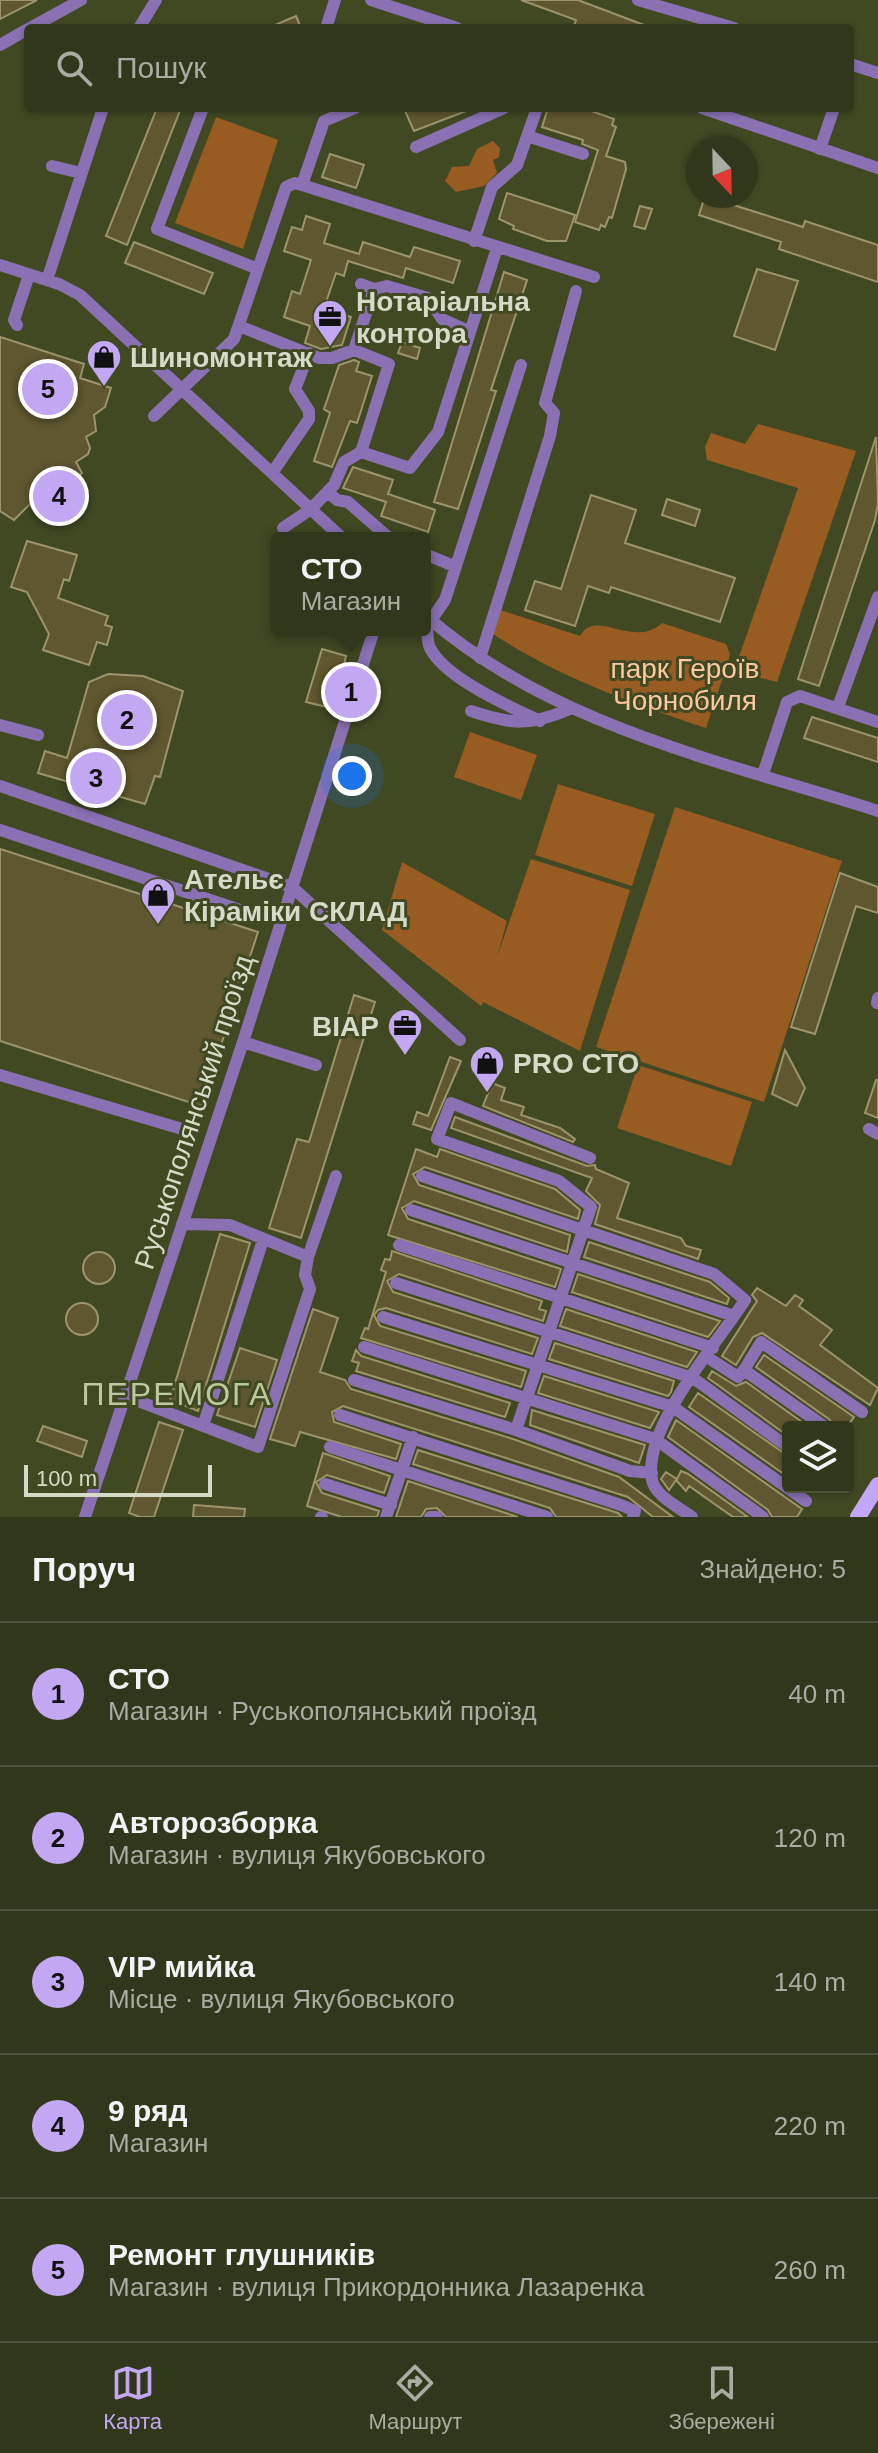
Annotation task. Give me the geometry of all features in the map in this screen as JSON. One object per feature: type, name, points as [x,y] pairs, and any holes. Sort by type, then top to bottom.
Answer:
[{"type":"main road","points":[[858,1517],[878,1485]]},
{"type":"street","points":[[38,24],[81,0]]},
{"type":"street","points":[[141,24],[156,0]]},
{"type":"street","points":[[327,24],[335,0]]},
{"type":"street","points":[[371,0],[409,6],[432,24]]},
{"type":"street","points":[[638,0],[720,24]]},
{"type":"street","points":[[0,45],[24,32]]},
{"type":"street","points":[[854,65],[878,73]]},
{"type":"street","points":[[47,280],[102,112]]},
{"type":"street","points":[[201,112],[157,229],[258,269]]},
{"type":"street","points":[[302,185],[324,121],[345,112]]},
{"type":"street","points":[[416,147],[495,112]]},
{"type":"street","points":[[474,241],[492,187],[517,165],[536,112]]},
{"type":"street","points":[[714,112],[878,168]]},
{"type":"street","points":[[820,149],[833,112]]},
{"type":"street","points":[[527,136],[583,154]]},
{"type":"street","points":[[52,166],[81,173]]},
{"type":"street","points":[[154,416],[230,343],[239,326],[286,187],[295,183],[594,277]]},
{"type":"street","points":[[361,452],[410,468],[438,432],[497,248]]},
{"type":"street","points":[[0,265],[47,280],[80,295],[336,532]]},
{"type":"street","points":[[17,325],[14,320],[19,296],[29,275]]},
{"type":"street","points":[[361,284],[374,289],[387,286],[428,298],[442,319],[470,332]]},
{"type":"street","points":[[354,350],[374,289]]},
{"type":"street","points":[[480,658],[550,436],[554,413],[545,403],[576,291]]},
{"type":"street","points":[[239,326],[325,359],[354,350],[389,364],[361,452],[344,462],[328,492],[311,509],[283,528]]},
{"type":"street","points":[[272,473],[309,419],[309,411],[295,389],[309,353]]},
{"type":"street","points":[[431,614],[443,605],[521,365]]},
{"type":"street","points":[[328,492],[337,500],[348,502],[382,532]]},
{"type":"street","points":[[431,557],[456,567]]},
{"type":"street","points":[[838,707],[878,597]]},
{"type":"street","points":[[431,620],[480,658],[570,709],[878,811]]},
{"type":"street","name":"Руськополянський проїзд","points":[[85,1517],[243,1042],[372,636]]},
{"type":"street","points":[[429,636],[430,647],[445,665],[472,685],[540,721]]},
{"type":"street","points":[[763,774],[787,702],[800,696],[878,722]]},
{"type":"street","points":[[471,711],[509,723],[540,721],[570,709]]},
{"type":"street","points":[[0,725],[38,735]]},
{"type":"street","points":[[0,786],[292,887],[460,1040]]},
{"type":"street","points":[[0,830],[252,914]]},
{"type":"street","points":[[243,1042],[316,1065]]},
{"type":"street","points":[[0,1075],[182,1129]]},
{"type":"street","points":[[516,1430],[591,1207],[559,1181],[437,1139],[451,1103],[590,1158]]},
{"type":"street","points":[[125,1396],[258,1447],[310,1289],[305,1275],[308,1257],[336,1176]]},
{"type":"street","points":[[422,1176],[714,1274],[745,1300],[655,1439],[652,1482],[661,1494],[692,1517]]},
{"type":"street","points":[[411,1210],[734,1316]]},
{"type":"street","points":[[182,1224],[230,1225],[308,1257]]},
{"type":"street","points":[[203,1426],[263,1240]]},
{"type":"street","points":[[399,1245],[710,1352],[738,1377],[761,1342],[862,1412]]},
{"type":"street","points":[[396,1283],[693,1378],[782,1443]]},
{"type":"street","points":[[383,1317],[673,1407],[806,1501]]},
{"type":"street","points":[[364,1347],[655,1439],[763,1517]]},
{"type":"street","points":[[744,1370],[816,1421]]},
{"type":"street","points":[[354,1380],[516,1430],[630,1471],[652,1473]]},
{"type":"street","points":[[340,1415],[413,1437],[637,1515]]},
{"type":"street","points":[[325,1484],[388,1511],[413,1437]]},
{"type":"street","points":[[330,1447],[547,1517]]},
{"type":"street","points":[[430,1517],[437,1517]]},
{"type":"green space","points":[[216,117],[278,140],[243,249],[175,223]]},
{"type":"green space","points":[[493,141],[500,148],[499,157],[493,160],[497,173],[484,186],[456,192],[445,181],[452,167],[469,166],[477,149]]},
{"type":"green space","points":[[758,424],[856,451],[777,682],[734,671],[798,488],[707,460],[705,447],[711,433],[745,444]]},
{"type":"green space","name":"парк Героїв Чорнобиля","points":[[497,609],[580,636],[587,628],[595,626],[639,632],[651,630],[662,623],[726,644],[730,654],[706,728],[595,687],[516,648],[490,632]]},
{"type":"green space","points":[[470,732],[537,755],[521,800],[454,777]]},
{"type":"green space","points":[[558,784],[655,814],[632,886],[535,855]]},
{"type":"green space","points":[[675,807],[842,861],[764,1102],[596,1047]]},
{"type":"green space","points":[[531,859],[630,890],[580,1051],[483,1002],[481,1006],[382,930],[402,862],[507,921],[497,957]]},
{"type":"green space","points":[[638,1065],[752,1102],[731,1166],[617,1128]]},
{"type":"building","points":[[0,0],[37,0],[0,19]]},
{"type":"building","points":[[521,0],[578,0],[641,24],[575,24],[576,20]]},
{"type":"building","points":[[296,16],[299,24],[277,24]]},
{"type":"building","points":[[155,112],[179,112],[127,245],[106,236]]},
{"type":"building","points":[[405,112],[464,112],[414,131]]},
{"type":"building","points":[[547,112],[594,112],[614,119],[612,125],[616,127],[606,156],[625,162],[626,169],[612,218],[609,217],[605,227],[601,225],[599,230],[575,222],[598,150],[582,144],[583,140],[542,127]]},
{"type":"building","points":[[330,154],[364,165],[356,188],[322,177]]},
{"type":"building","points":[[507,193],[575,215],[566,241],[547,241],[513,229],[514,226],[499,219]]},
{"type":"building","points":[[640,206],[652,209],[645,229],[634,226]]},
{"type":"building","points":[[701,208],[743,208],[803,227],[805,221],[878,245],[878,282],[779,249],[781,242],[699,215]]},
{"type":"building","points":[[306,216],[330,224],[324,243],[359,254],[363,242],[410,257],[414,247],[460,261],[453,283],[406,268],[403,278],[348,261],[344,276],[336,273],[324,308],[351,317],[342,345],[321,349],[305,343],[310,326],[284,317],[292,291],[300,294],[311,260],[284,251],[292,227],[302,230]]},
{"type":"building","points":[[134,242],[213,273],[204,294],[125,263]]},
{"type":"building","points":[[757,269],[798,281],[775,350],[734,336]]},
{"type":"building","points":[[504,272],[527,280],[491,390],[496,391],[458,509],[434,502]]},
{"type":"building","points":[[0,337],[84,364],[80,378],[111,388],[105,407],[94,415],[96,431],[86,437],[90,448],[88,454],[76,462],[82,473],[69,484],[73,499],[36,490],[32,502],[14,520],[0,511]]},
{"type":"building","points":[[402,342],[420,348],[417,359],[398,353]]},
{"type":"building","points":[[354,360],[359,362],[356,371],[372,376],[357,423],[350,421],[332,467],[314,461],[330,413],[324,409],[339,365]]},
{"type":"building","points":[[876,437],[878,503],[875,520],[819,686],[798,679]]},
{"type":"building","points":[[353,467],[393,480],[388,494],[435,510],[428,532],[381,516],[386,502],[343,488]]},
{"type":"building","points":[[591,495],[636,510],[625,543],[735,578],[720,622],[611,587],[609,593],[588,586],[575,626],[525,610],[535,581],[561,589]]},
{"type":"building","points":[[667,499],[700,510],[695,526],[662,515]]},
{"type":"building","points":[[27,541],[77,555],[69,581],[64,579],[58,598],[108,616],[105,625],[112,627],[107,645],[97,642],[89,665],[43,650],[49,634],[27,592],[11,587]]},
{"type":"building","points":[[322,649],[346,656],[344,665],[352,668],[339,710],[306,702]]},
{"type":"building","points":[[108,674],[143,676],[183,691],[160,777],[155,776],[145,804],[38,773],[45,751],[67,758],[89,682]]},
{"type":"building","points":[[812,717],[878,738],[878,762],[804,738]]},
{"type":"building","points":[[0,849],[258,932],[201,1106],[0,1041]]},
{"type":"building","points":[[840,873],[878,887],[878,913],[856,906],[815,1034],[791,1027]]},
{"type":"building","points":[[354,995],[375,1002],[301,1238],[269,1228],[297,1139],[309,1142]]},
{"type":"building","points":[[785,1050],[805,1088],[797,1106],[772,1094]]},
{"type":"building","points":[[450,1057],[461,1061],[431,1130],[413,1124],[417,1112],[428,1116]]},
{"type":"building","points":[[878,1080],[878,1118],[865,1113]]},
{"type":"building","points":[[492,1083],[505,1088],[501,1100],[524,1107],[521,1115],[560,1128],[575,1139],[573,1142],[483,1106]]},
{"type":"building","points":[[455,1117],[587,1166],[595,1165],[596,1169],[629,1183],[617,1218],[681,1238],[686,1246],[701,1250],[698,1259],[595,1224],[600,1205],[586,1191],[592,1178],[451,1128]]},
{"type":"building","points":[[416,1149],[437,1157],[440,1149],[555,1189],[580,1210],[578,1219],[425,1167],[413,1174],[419,1185],[570,1235],[567,1252],[414,1201],[402,1208],[408,1219],[561,1269],[555,1287],[388,1235]]},
{"type":"building","points":[[220,1234],[250,1243],[198,1411],[170,1400]]},
{"type":"building","points":[[589,1242],[710,1282],[729,1298],[727,1304],[584,1257]]},
{"type":"building","points":[[392,1251],[542,1301],[539,1309],[546,1311],[543,1321],[399,1274],[387,1281],[393,1292],[538,1338],[532,1354],[386,1308],[374,1315],[380,1326],[526,1371],[521,1387],[361,1338],[365,1328],[368,1329],[386,1272],[381,1270],[385,1259],[390,1260]]},
{"type":"building","points":[[99,1252],[111,1256],[115,1268],[111,1280],[99,1284],[87,1280],[83,1268],[87,1256]]},
{"type":"building","points":[[578,1274],[720,1321],[708,1337],[572,1292]]},
{"type":"building","points":[[757,1288],[786,1306],[795,1295],[803,1300],[799,1306],[832,1330],[820,1345],[878,1388],[870,1405],[762,1333],[753,1337],[736,1365],[722,1356],[757,1301],[752,1295]]},
{"type":"building","points":[[82,1303],[94,1307],[98,1319],[94,1331],[82,1335],[70,1331],[66,1319],[70,1307]]},
{"type":"building","points":[[313,1309],[338,1318],[320,1372],[345,1380],[351,1389],[513,1439],[619,1477],[673,1517],[653,1517],[628,1497],[343,1406],[332,1412],[334,1422],[401,1444],[396,1459],[300,1432],[295,1446],[270,1439]]},
{"type":"building","points":[[566,1309],[697,1352],[687,1367],[560,1326]]},
{"type":"building","points":[[555,1343],[674,1381],[671,1392],[668,1396],[549,1359]]},
{"type":"building","points":[[240,1348],[277,1360],[255,1427],[217,1415]]},
{"type":"building","points":[[356,1350],[361,1356],[510,1403],[505,1417],[356,1371],[359,1363],[352,1361]]},
{"type":"building","points":[[764,1355],[854,1417],[851,1421],[831,1421],[756,1367]]},
{"type":"building","points":[[712,1371],[736,1386],[746,1382],[801,1421],[782,1421],[782,1432],[708,1378]]},
{"type":"building","points":[[544,1376],[659,1412],[650,1428],[538,1393]]},
{"type":"building","points":[[698,1393],[782,1452],[782,1473],[689,1407]]},
{"type":"building","points":[[532,1410],[645,1445],[639,1463],[530,1425]]},
{"type":"building","points":[[676,1420],[802,1509],[797,1517],[772,1517],[768,1510],[668,1437]]},
{"type":"building","points":[[159,1422],[183,1430],[154,1517],[140,1517],[129,1513]]},
{"type":"building","points":[[43,1426],[87,1441],[82,1457],[37,1441]]},
{"type":"building","points":[[418,1450],[618,1513],[622,1517],[556,1517],[550,1508],[413,1464]]},
{"type":"building","points":[[323,1453],[390,1476],[384,1493],[327,1475],[316,1482],[322,1493],[379,1511],[377,1517],[342,1517],[307,1506]]},
{"type":"building","points":[[681,1471],[748,1517],[733,1517],[689,1486],[686,1491],[676,1480],[669,1490],[661,1479],[666,1472],[677,1479]]},
{"type":"building","points":[[408,1481],[518,1517],[446,1517],[437,1508],[426,1509],[421,1517],[396,1517]]},
{"type":"building","points":[[194,1505],[245,1509],[244,1517],[193,1517]]},
{"type":"place","name":"Нотаріальна контора","points":[[330,348]]},
{"type":"place","name":"Шиномонтаж","points":[[104,388]]},
{"type":"place","name":"Ремонт глушників","points":[[48,389]]},
{"type":"place","name":"9 ряд","points":[[59,496]]},
{"type":"place","name":"СТО","points":[[351,692]]},
{"type":"place","name":"Авторозборка","points":[[127,720]]},
{"type":"place","name":"VIP мийка","points":[[96,778]]},
{"type":"place","name":"Ательє Кіраміки СКЛАД","points":[[158,926]]},
{"type":"place","name":"ВІАР","points":[[405,1057]]},
{"type":"place","name":"PRO СТО","points":[[487,1094]]},
{"type":"district","name":"ПЕРЕМОГА","points":[[177,1394]]}]
